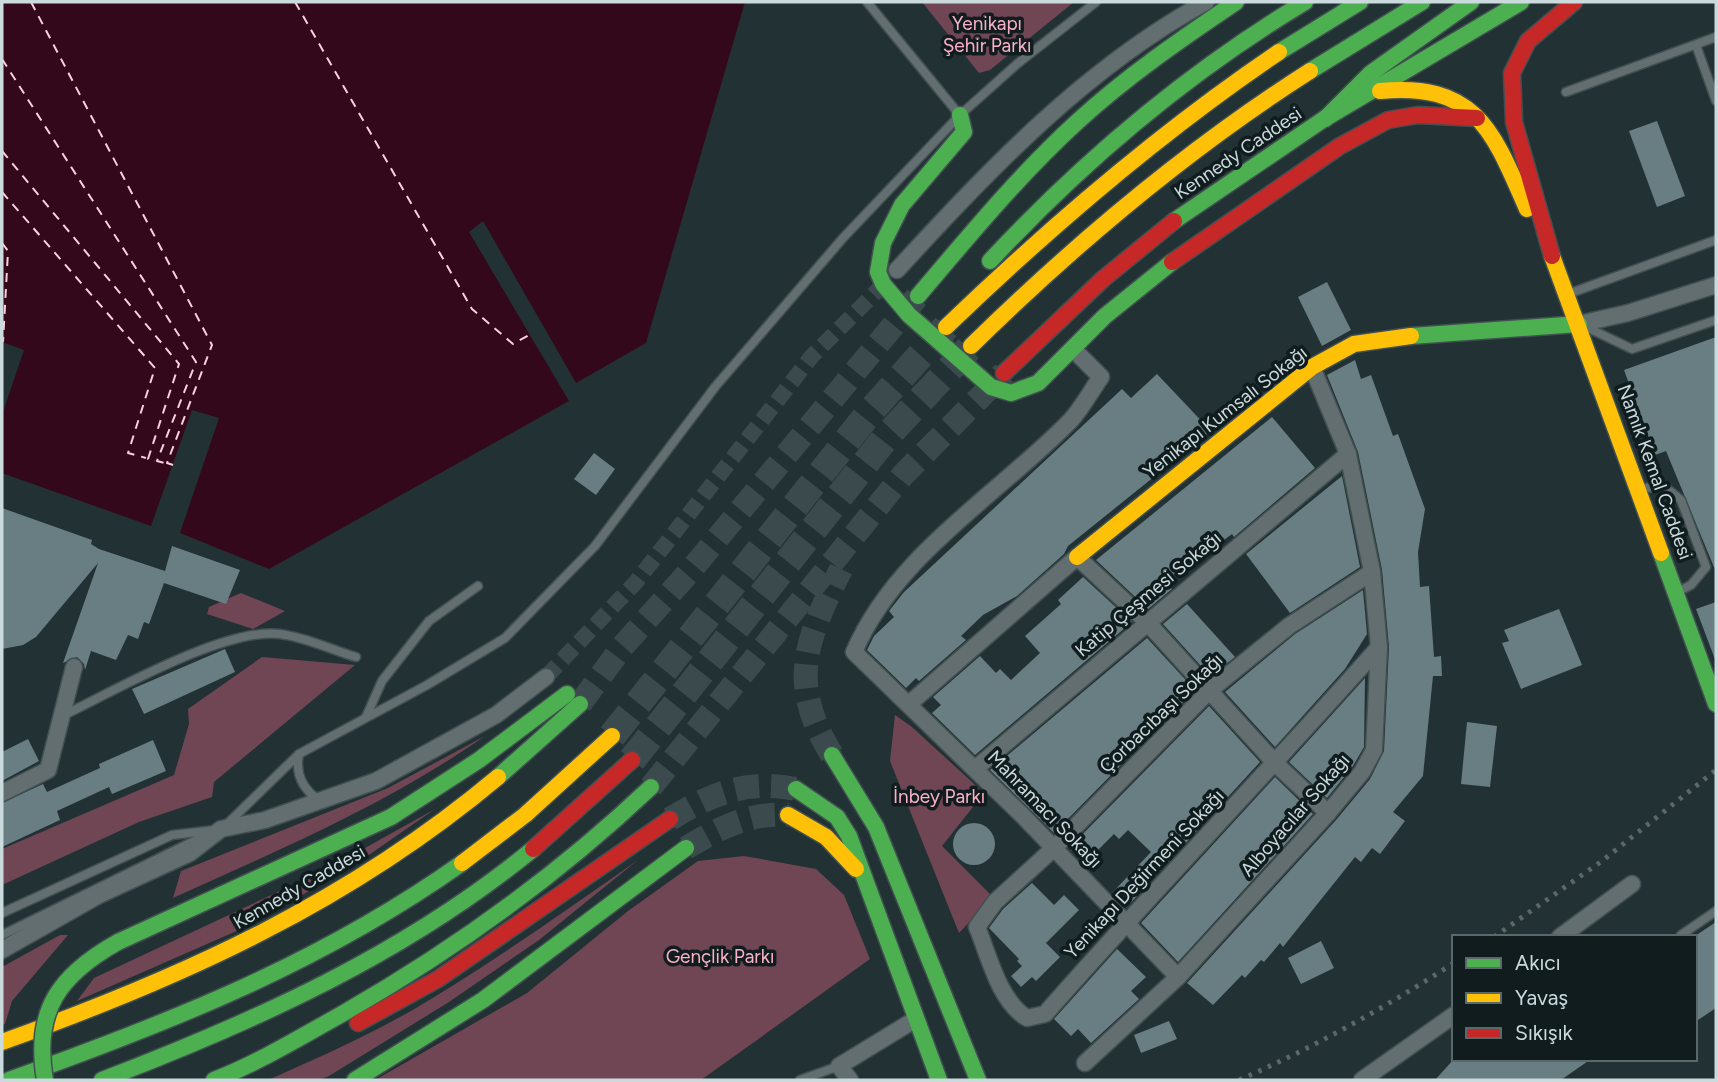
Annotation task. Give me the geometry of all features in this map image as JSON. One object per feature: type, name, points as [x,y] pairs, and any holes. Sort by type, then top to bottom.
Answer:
[{"type":"main road","points":[[918,296],[1019,180],[1080,119],[1163,52],[1236,2]]},
{"type":"main road","points":[[1305,2],[1212,62],[1106,147],[1023,224],[941,323],[1141,150],[1253,68],[1360,2]]},
{"type":"main road","points":[[971,346],[1074,247],[1182,159],[1296,78],[1422,2]]},
{"type":"main road","points":[[1325,119],[1371,73],[1471,2]]},
{"type":"main road","name":"Kennedy Caddesi","points":[[1004,373],[1139,248],[1325,119],[1521,2]]},
{"type":"main road","points":[[1552,256],[1514,122],[1513,73],[1528,41],[1574,2]]},
{"type":"main road","points":[[1367,94],[1409,86],[1448,93],[1477,118],[1503,153],[1533,222],[1552,256]]},
{"type":"main road","points":[[960,115],[964,132],[953,149],[908,194],[882,249],[878,272],[891,297],[998,391],[1011,393],[1038,383],[1105,316],[1206,236],[1340,146],[1388,120],[1418,115],[1477,118]]},
{"type":"main road","name":"Namık Kemal Caddesi","points":[[1552,256],[1716,704]]},
{"type":"main road","name":"Yenikapı Kumsalı Sokağı","points":[[1077,557],[1312,367],[1354,344],[1377,339],[1579,324]]},
{"type":"main road","points":[[45,1080],[40,1054],[48,1008],[72,971],[92,955],[391,817],[478,760],[567,694]]},
{"type":"main road","name":"Kennedy Caddesi","points":[[2,1042],[104,1005],[201,964],[343,890],[466,804],[530,752],[580,704]]},
{"type":"main road","points":[[9,1080],[214,1002],[364,928],[434,883],[525,816],[612,736]]},
{"type":"main road","points":[[832,755],[876,827],[978,1080]]},
{"type":"main road","points":[[103,1080],[220,1034],[295,1000],[427,926],[525,856],[632,760]]},
{"type":"main road","points":[[288,1047],[477,932],[547,880],[607,830],[651,787]]},
{"type":"main road","points":[[796,789],[837,817],[849,836],[939,1080]]},
{"type":"main road","points":[[788,815],[809,824],[827,838],[865,880]]},
{"type":"main road","points":[[214,1080],[288,1047],[351,1027],[438,979],[670,818]]},
{"type":"main road","points":[[355,1080],[438,1030],[519,974],[686,848]]},
{"type":"street","points":[[897,270],[998,161],[1090,81],[1160,29],[1206,2]]},
{"type":"street","name":"Yenikapı Kumsalı Sokağı","points":[[1579,324],[1628,313],[1716,285]]},
{"type":"street","name":"Mahramacı Sokağı","points":[[1073,349],[1101,377],[1072,419],[962,519],[903,578],[875,609],[854,652],[976,768],[1178,977]]},
{"type":"street","name":"Alboyacılar Sokağı","points":[[1085,1063],[1178,977],[1328,813],[1362,772],[1374,750],[1379,647],[1372,572],[1348,454],[1312,367]]},
{"type":"street","name":"Katip Çeşmesi Sokağı","points":[[976,768],[1146,621],[1348,454]]},
{"type":"street","points":[[1077,557],[1146,621],[1276,764],[1328,813]]},
{"type":"street","name":"Yenikapı Kumsalı Sokağı","points":[[909,704],[1077,557]]},
{"type":"street","name":"Çorbacıbaşı Sokağı","points":[[995,902],[1054,848],[1210,690],[1289,626],[1372,572]]},
{"type":"street","name":"Yenikapı Değirmeni Sokağı","points":[[995,902],[977,927],[1001,986],[1017,1013],[1027,1018],[1045,1014],[1126,922],[1276,764],[1379,647]]},
{"type":"street","points":[[2,793],[48,770],[74,667]]},
{"type":"street","points":[[2,950],[99,895],[190,853],[221,829],[265,820],[376,781],[435,751],[496,715],[546,677]]},
{"type":"street","points":[[1563,935],[1633,884]]},
{"type":"street","points":[[1362,1080],[1452,1016]]},
{"type":"street","points":[[850,1080],[839,1066],[916,1019]]},
{"type":"lane","points":[[867,2],[960,115]]},
{"type":"lane","points":[[2,934],[157,856],[221,829],[299,754],[427,685],[505,638],[617,520],[759,332],[960,115],[1017,64],[1096,2]]},
{"type":"lane","points":[[1566,92],[1716,37]]},
{"type":"lane","points":[[1696,45],[1716,101]]},
{"type":"lane","points":[[1568,294],[1716,240]]},
{"type":"lane","points":[[1579,324],[1632,349],[1716,320]]},
{"type":"lane","points":[[1639,488],[1665,487],[1681,500],[1706,567],[1692,585],[1677,592]]},
{"type":"lane","points":[[366,717],[382,681],[429,621],[478,586]]},
{"type":"lane","points":[[62,716],[218,642],[246,636],[279,634],[356,657]]},
{"type":"lane","points":[[299,754],[296,767],[299,778],[320,802]]},
{"type":"lane","points":[[2,913],[172,835],[221,829]]},
{"type":"lane","points":[[1681,935],[1716,911]]},
{"type":"lane","points":[[800,1080],[839,1066]]},
{"type":"green space","name":"Yenikapı Şehir Parkı","points":[[922,2],[1074,2],[990,70],[979,73]]},
{"type":"green space","points":[[241,593],[285,611],[253,629],[207,614],[209,607]]},
{"type":"green space","points":[[262,657],[355,665],[214,782],[212,797],[139,822],[2,885],[2,849],[174,775],[189,724],[188,709]]},
{"type":"green space","name":"İnbey Parkı","points":[[895,715],[912,727],[984,793],[942,846],[993,897],[959,933],[890,761]]},
{"type":"green space","points":[[485,736],[411,783],[372,804],[173,898],[181,871],[388,788]]},
{"type":"green space","points":[[435,809],[366,857],[257,922],[77,1001],[94,978],[329,868]]},
{"type":"green space","name":"Gençlik Parkı","points":[[744,856],[816,869],[844,895],[870,959],[701,1080],[375,1080],[527,993],[628,911],[698,861]]},
{"type":"green space","points":[[638,860],[539,940],[449,1002],[329,1076],[319,1080],[268,1080],[368,1034],[426,1002],[507,951]]},
{"type":"green space","points":[[60,935],[68,935],[12,1001],[5,1024],[2,1025],[2,967]]},
{"type":"shaded area","points":[[2,2],[745,2],[646,343],[576,383],[483,221],[469,232],[569,401],[269,569],[180,533],[219,418],[192,410],[151,526],[2,473],[2,415],[24,350],[2,342]]},
{"type":"building","points":[[1657,121],[1685,196],[1657,207],[1629,131]]},
{"type":"building","points":[[1327,282],[1351,330],[1322,346],[1298,297]]},
{"type":"building","points":[[1716,337],[1716,572],[1666,451],[1655,455],[1624,370]]},
{"type":"building","points":[[1355,360],[1361,379],[1371,375],[1393,436],[1398,434],[1425,509],[1418,552],[1420,587],[1429,586],[1434,657],[1441,656],[1442,676],[1433,676],[1423,776],[1393,812],[1405,821],[1380,854],[1372,848],[1361,862],[1355,857],[1283,947],[1280,943],[1264,962],[1261,960],[1245,978],[1242,975],[1213,1005],[1187,983],[1336,820],[1370,779],[1384,751],[1389,647],[1382,570],[1358,452],[1327,375]]},
{"type":"building","points":[[1157,374],[1211,431],[1068,546],[1064,554],[1017,596],[983,615],[961,636],[966,640],[919,681],[916,678],[906,688],[867,650],[874,636],[894,617],[889,611],[904,592],[1122,389],[1131,398]]},
{"type":"building","points":[[1272,417],[1315,468],[1234,537],[1232,534],[1217,545],[1214,542],[1168,585],[1172,589],[1148,609],[1096,560]]},
{"type":"building","points":[[594,453],[615,469],[596,495],[574,479]]},
{"type":"building","points":[[1342,476],[1360,567],[1290,613],[1246,554]]},
{"type":"building","points":[[2,508],[92,540],[91,544],[99,549],[165,571],[172,546],[240,570],[226,604],[164,583],[149,624],[144,622],[138,639],[128,635],[116,660],[91,651],[85,670],[84,664],[77,657],[63,663],[98,563],[36,637],[23,645],[2,649]]},
{"type":"building","points":[[1083,577],[1132,622],[975,755],[932,713],[941,705],[933,697],[980,656],[996,673],[1000,669],[1011,680],[1040,653],[1025,636],[1061,604],[1058,600]]},
{"type":"building","points":[[1363,590],[1367,634],[1345,669],[1275,747],[1225,692],[1295,634]]},
{"type":"building","points":[[1716,602],[1716,662],[1696,609]]},
{"type":"building","points":[[1187,604],[1235,657],[1210,676],[1163,624]]},
{"type":"building","points":[[1559,609],[1582,665],[1521,689],[1502,643],[1509,641],[1504,630]]},
{"type":"building","points":[[1147,638],[1195,690],[1054,833],[990,770]]},
{"type":"building","points":[[225,649],[235,672],[144,714],[132,689]]},
{"type":"building","points":[[1365,678],[1364,747],[1353,766],[1327,798],[1289,762]]},
{"type":"building","points":[[1209,706],[1260,762],[1126,908],[1112,893],[1151,852],[1128,830],[1119,839],[1114,834],[1084,864],[1069,848]]},
{"type":"building","points":[[1467,722],[1497,726],[1490,787],[1461,784]]},
{"type":"building","points":[[28,739],[39,761],[2,781],[2,752]]},
{"type":"building","points":[[153,740],[166,771],[112,794],[109,787],[57,811],[60,820],[2,847],[2,803],[43,784],[47,792],[100,768],[99,764]]},
{"type":"building","points":[[1275,777],[1313,814],[1178,962],[1141,923]]},
{"type":"building","points":[[974,823],[989,829],[995,844],[989,859],[974,865],[959,859],[953,844],[959,829]]},
{"type":"building","points":[[1032,883],[1054,905],[1064,895],[1079,910],[1046,943],[1060,957],[1036,981],[1032,977],[1021,987],[1011,976],[1022,966],[1017,961],[1019,959],[989,928],[1003,909]]},
{"type":"building","points":[[1716,922],[1716,1008],[1697,1021],[1697,935]]},
{"type":"building","points":[[1321,941],[1334,968],[1301,984],[1288,958]]},
{"type":"building","points":[[1117,949],[1146,977],[1131,991],[1139,999],[1091,1043],[1078,1029],[1071,1036],[1054,1019]]},
{"type":"building","points":[[1169,1021],[1177,1039],[1141,1053],[1134,1035]]},
{"type":"building","points":[[1452,1061],[1588,1061],[1561,1080],[1435,1080]]},
{"type":"ferry route","points":[[31,2],[212,345],[167,463],[173,465]]},
{"type":"ferry route","points":[[295,2],[472,309],[513,344],[529,335]]},
{"type":"ferry route","points":[[2,59],[196,362],[157,461],[168,464]]},
{"type":"ferry route","points":[[2,151],[179,364],[148,459],[155,461]]},
{"type":"ferry route","points":[[2,192],[155,368],[128,453],[146,458]]},
{"type":"ferry route","points":[[2,243],[8,251],[3,342]]},
{"type":"tunnel","points":[[546,677],[636,582],[812,356],[888,280]]},
{"type":"tunnel","points":[[580,704],[622,647],[691,570],[917,297]]},
{"type":"tunnel","points":[[612,736],[869,413],[946,327]]},
{"type":"tunnel","points":[[632,760],[887,436],[971,346]]},
{"type":"tunnel","points":[[651,787],[903,475],[1004,373]]},
{"type":"tunnel","points":[[832,755],[818,729],[810,705],[806,661],[818,618],[841,569]]},
{"type":"tunnel","points":[[670,819],[700,802],[730,791],[761,786],[796,789]]},
{"type":"tunnel","points":[[686,848],[734,823],[760,816],[788,815]]},
{"type":"railway","points":[[1497,935],[1602,861],[1716,770]]},
{"type":"railway","points":[[1239,1080],[1349,1026],[1452,964]]},
{"type":"traffic: fast","points":[[918,296],[1015,185],[1077,122],[1134,74],[1236,2]]},
{"type":"traffic: fast","points":[[990,261],[1062,188],[1138,120],[1219,58],[1305,2]]},
{"type":"traffic: fast","points":[[1279,52],[1360,2]]},
{"type":"traffic: fast","points":[[1310,71],[1422,2]]},
{"type":"traffic: fast","points":[[1325,119],[1371,73],[1471,2]]},
{"type":"traffic: fast","points":[[1174,221],[1324,119],[1521,2]]},
{"type":"traffic: fast","points":[[960,115],[964,132],[902,205],[883,243],[878,272],[883,284],[909,315],[991,387],[1011,393],[1038,383],[1105,316],[1172,262]]},
{"type":"traffic: fast","points":[[1411,336],[1579,324]]},
{"type":"traffic: fast","points":[[1661,553],[1716,704]]},
{"type":"traffic: fast","points":[[118,942],[391,817],[479,760],[567,694]]},
{"type":"traffic: fast","points":[[498,777],[580,704]]},
{"type":"traffic: fast","points":[[832,755],[876,827],[978,1080]]},
{"type":"traffic: fast","points":[[214,1080],[263,1058],[342,1014],[464,938],[579,851],[651,787]]},
{"type":"traffic: fast","points":[[796,789],[837,817],[849,836],[939,1080]]},
{"type":"traffic: fast","points":[[355,1080],[483,1000],[686,848]]},
{"type":"traffic: fast","points":[[102,1080],[216,1034],[327,982],[433,921],[484,887],[533,849]]},
{"type":"traffic: fast","points":[[9,1080],[128,1036],[243,987],[355,931],[462,863]]},
{"type":"traffic: fast","points":[[45,1080],[43,1034],[47,1015],[55,998],[80,968],[118,942]]},
{"type":"traffic: slow","points":[[946,327],[1106,182],[1191,115],[1279,52]]},
{"type":"traffic: slow","points":[[971,346],[1050,271],[1133,200],[1219,133],[1310,71]]},
{"type":"traffic: slow","points":[[1380,91],[1412,90],[1439,95],[1460,104],[1477,117],[1503,156],[1527,209]]},
{"type":"traffic: slow","points":[[1552,256],[1661,553]]},
{"type":"traffic: slow","points":[[1077,557],[1312,367],[1354,344],[1411,336]]},
{"type":"traffic: slow","points":[[462,863],[525,815],[612,736]]},
{"type":"traffic: slow","points":[[2,1042],[200,963],[324,899],[441,822],[498,777]]},
{"type":"traffic: slow","points":[[788,815],[826,837],[856,869]]},
{"type":"traffic: jam","points":[[1552,256],[1514,122],[1512,73],[1528,41],[1574,2]]},
{"type":"traffic: jam","points":[[1172,262],[1340,146],[1388,120],[1418,115],[1477,118]]},
{"type":"traffic: jam","points":[[1004,373],[1103,279],[1174,221]]},
{"type":"traffic: jam","points":[[533,849],[632,760]]},
{"type":"traffic: jam","points":[[358,1023],[438,979],[670,819]]}]
